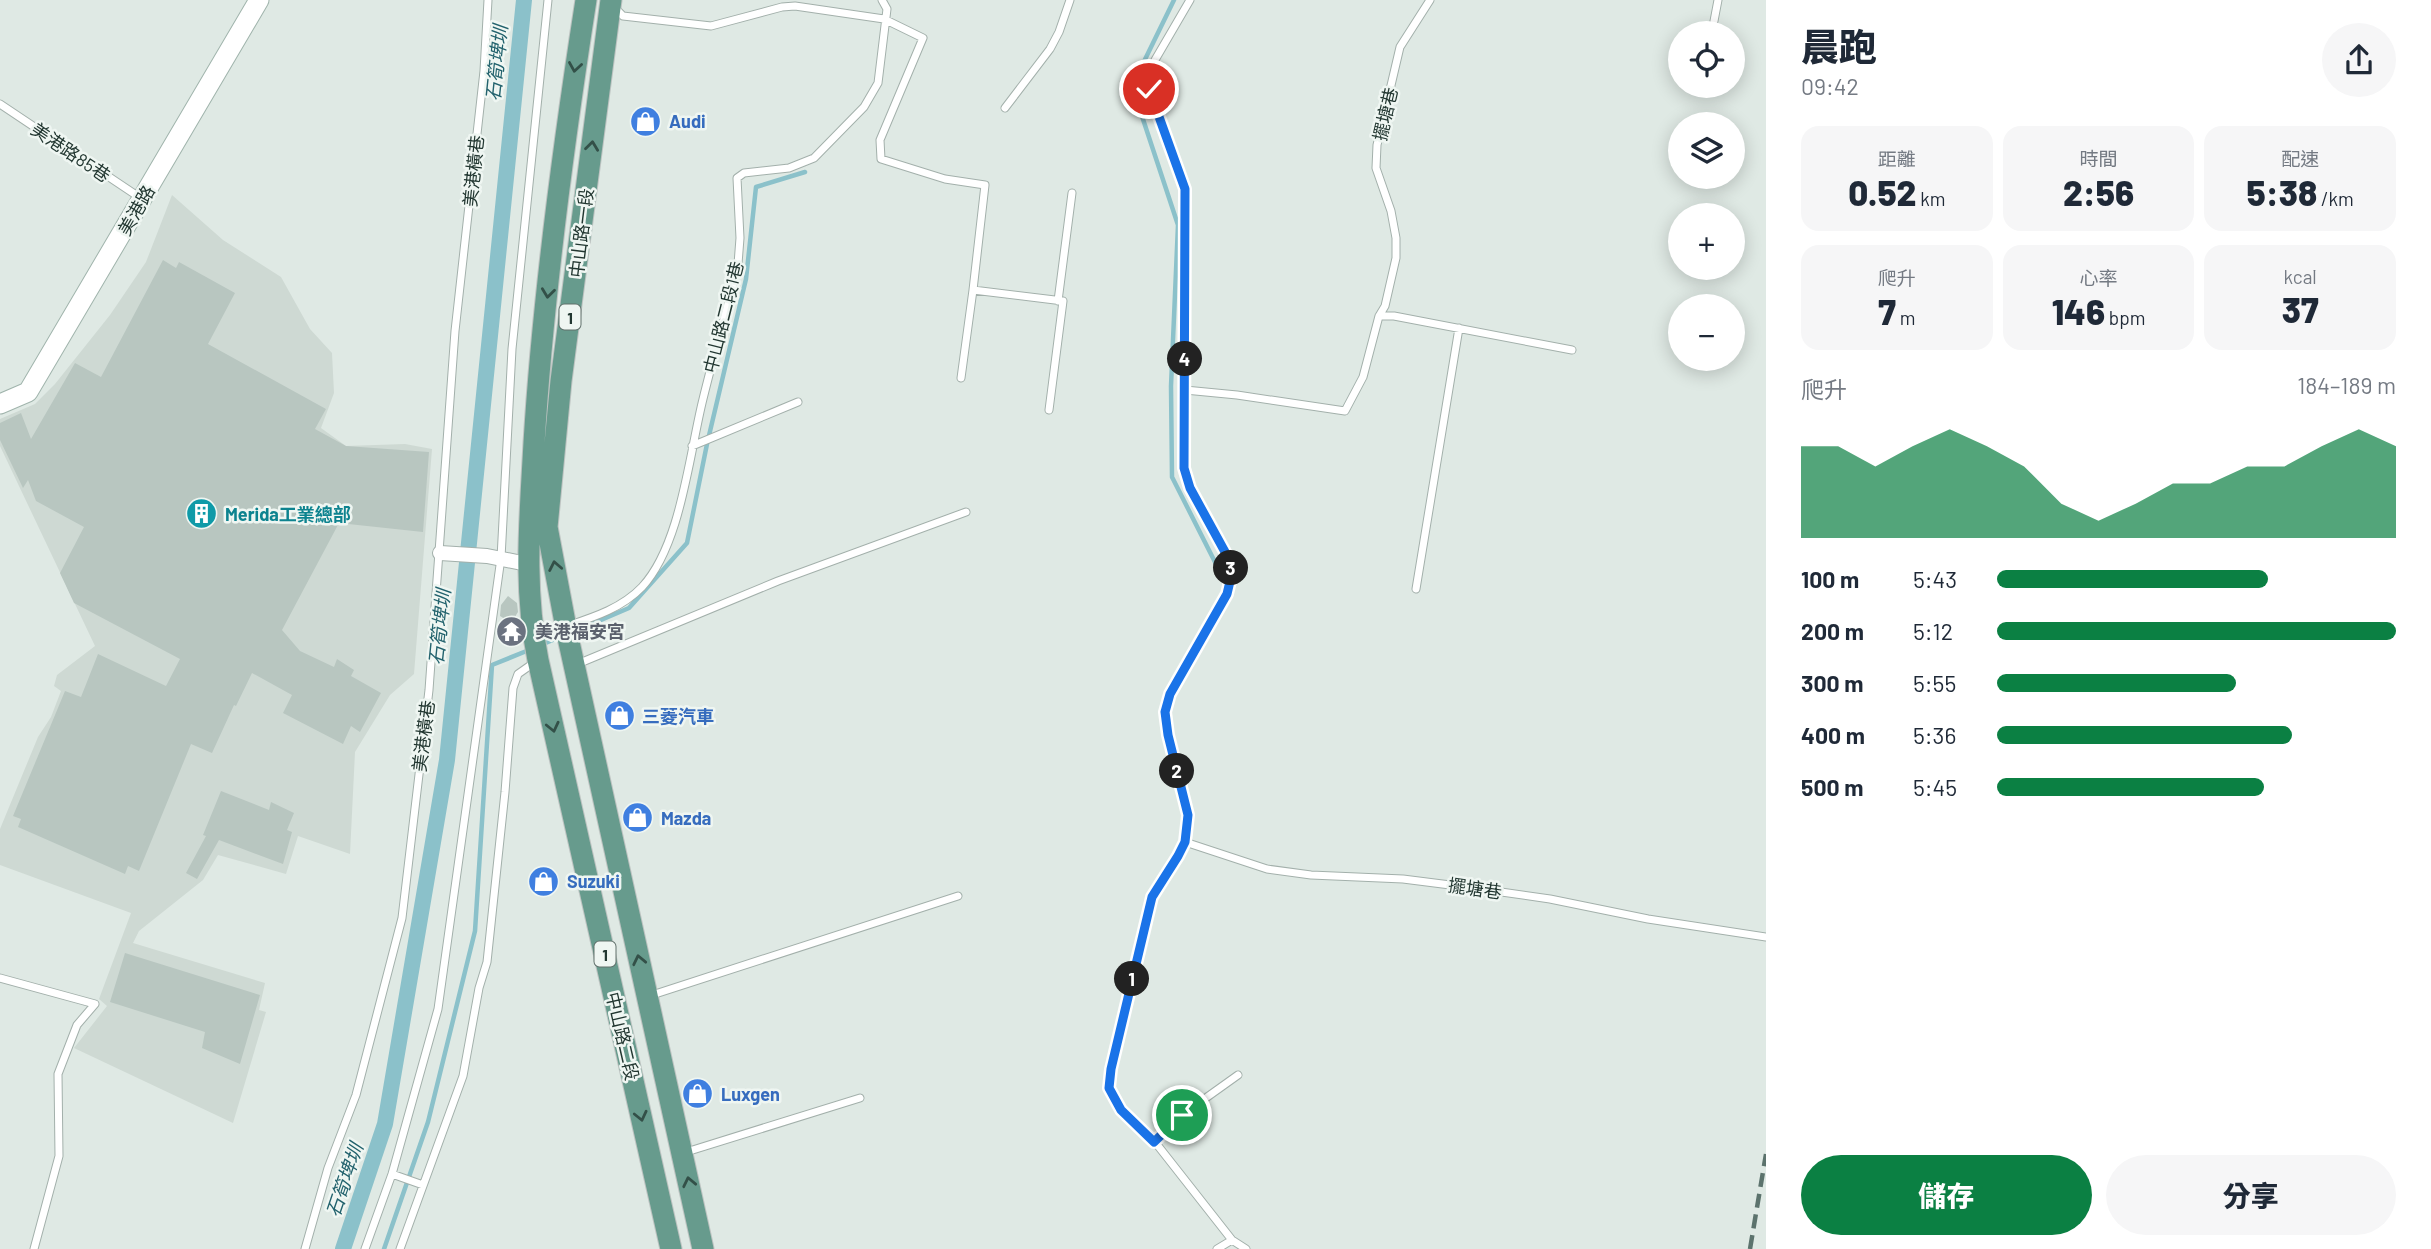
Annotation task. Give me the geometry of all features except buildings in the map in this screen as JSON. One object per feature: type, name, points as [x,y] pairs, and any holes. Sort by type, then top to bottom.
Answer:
[{"type":"main road","name":"中山路一段","points":[[538,660],[532,630],[527,564],[539,371],[570,104],[586,0]]},
{"type":"main road","name":"中山路一段","points":[[566,630],[547,527],[561,381],[610,1]]},
{"type":"main road","name":"1","points":[[566,630],[575,665]]},
{"type":"main road","name":"中山路二段","points":[[538,660],[671,1249]]},
{"type":"main road","name":"中山路二段","points":[[575,665],[703,1249]]},
{"type":"street","name":"美港路","points":[[0,404],[29,392],[259,0]]},
{"type":"street","points":[[440,553],[494,557],[527,564]]},
{"type":"lane","name":"美港橫巷","points":[[305,1249],[328,1168],[356,1095],[402,918],[429,690],[455,331],[484,71],[488,0]]},
{"type":"lane","points":[[365,1249],[392,1174],[438,1009],[494,557],[512,349],[548,0]]},
{"type":"lane","points":[[882,0],[887,9],[884,19]]},
{"type":"lane","points":[[1005,108],[1050,49],[1070,0]]},
{"type":"lane","points":[[1190,0],[1155,60],[1149,89],[1185,189],[1184,468],[1190,488],[1230,561],[1231,577],[1223,602],[1170,694],[1165,712],[1188,815],[1185,842],[1152,897],[1111,1069],[1109,1088],[1121,1110],[1154,1142],[1231,1240],[1246,1249]]},
{"type":"lane","name":"擺塘巷","points":[[1185,390],[1345,411],[1363,377],[1379,316],[1385,306],[1396,258],[1396,238],[1391,211],[1376,168],[1377,145],[1400,47],[1430,0]]},
{"type":"lane","points":[[1714,20],[1718,0]]},
{"type":"lane","points":[[610,1],[623,16],[711,26],[782,6],[795,6],[884,19],[923,38],[880,140],[881,159],[945,179],[985,185],[961,378]]},
{"type":"lane","name":"中山路二段1巷","points":[[566,630],[618,606],[642,587],[658,564],[674,529],[738,264],[740,238],[737,178],[744,173],[789,168],[814,158],[832,141],[863,107],[878,83],[886,30],[884,19]]},
{"type":"lane","name":"美港路85巷","points":[[0,104],[143,200]]},
{"type":"lane","points":[[1058,301],[1072,193]]},
{"type":"lane","points":[[973,290],[1063,301],[1049,410]]},
{"type":"lane","points":[[1379,316],[1572,350]]},
{"type":"lane","points":[[1416,589],[1459,328]]},
{"type":"lane","points":[[692,446],[798,402]]},
{"type":"lane","points":[[575,665],[778,581],[966,512]]},
{"type":"lane","points":[[400,1249],[463,1076],[479,988],[487,962],[513,688],[518,674],[538,660]]},
{"type":"lane","name":"擺塘巷","points":[[1185,842],[1268,869],[1311,875],[1403,878],[1550,899],[1648,919],[1766,937]]},
{"type":"lane","points":[[647,997],[958,896]]},
{"type":"lane","points":[[0,978],[95,1004],[77,1025],[58,1074],[59,1156],[34,1249]]},
{"type":"lane","points":[[1154,1142],[1182,1115],[1238,1075]]},
{"type":"lane","points":[[684,1153],[860,1098]]},
{"type":"lane","points":[[392,1174],[423,1185]]},
{"type":"lane","points":[[1217,1249],[1231,1240]]},
{"type":"shaded area","points":[[172,195],[223,240],[281,277],[310,329],[332,353],[334,393],[321,428],[346,446],[405,444],[432,449],[414,674],[390,695],[355,752],[350,854],[298,836],[286,874],[218,855],[203,880],[139,931],[133,943],[265,983],[259,1010],[266,1012],[233,1123],[74,1048],[107,1006],[99,999],[131,913],[0,865],[0,829],[38,737],[51,717],[61,691],[54,686],[57,675],[95,646],[0,446],[0,419],[35,404],[55,384],[110,315],[146,262]]},
{"type":"waterway","name":"石筍埤圳","points":[[343,1249],[385,1124],[447,760],[524,0]]},
{"type":"waterway","points":[[1174,0],[1132,86],[1178,225],[1171,386],[1172,477],[1217,566]]},
{"type":"waterway","points":[[573,632],[629,608],[687,543],[746,279],[756,187],[805,172]]},
{"type":"waterway","points":[[541,645],[562,636]]},
{"type":"waterway","points":[[384,1249],[428,1122],[475,931],[492,665],[529,650]]},
{"type":"railway","points":[[1750,1249],[1766,1154]]},
{"type":"place","name":"Audi","points":[[646,121]]},
{"type":"place","name":"Merida工業總部","points":[[202,514]]},
{"type":"place","name":"美港福安宮","points":[[512,631]]},
{"type":"place","name":"三菱汽車","points":[[619,716]]},
{"type":"place","name":"Mazda","points":[[638,818]]},
{"type":"place","name":"Suzuki","points":[[544,881]]},
{"type":"place","name":"Luxgen","points":[[698,1094]]},
{"type":"route","points":[[1149,89],[1185,189],[1184,468],[1190,488],[1230,561],[1231,577],[1227,594],[1170,694],[1165,712],[1188,815],[1185,842],[1152,897],[1111,1069],[1109,1088],[1121,1110],[1154,1142],[1182,1115]]}]
